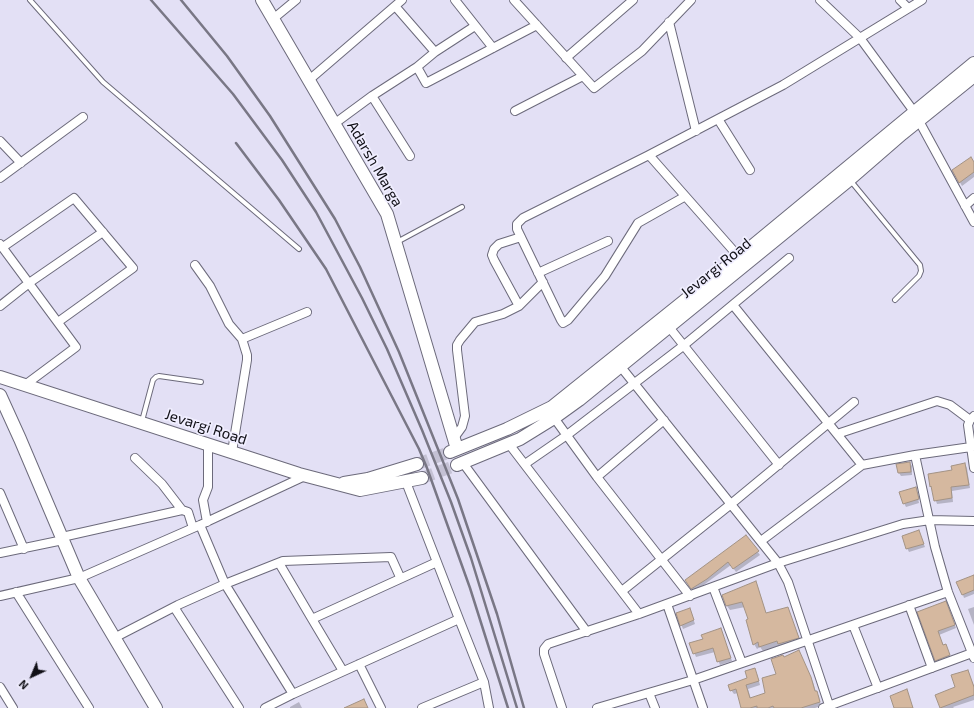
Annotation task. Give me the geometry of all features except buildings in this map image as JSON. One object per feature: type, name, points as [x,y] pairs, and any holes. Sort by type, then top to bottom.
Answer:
[{"type":"main road","name":"Adarsh Marga","points":[[262,0],[387,214],[454,446]]},
{"type":"main road","points":[[454,446],[551,413],[740,257],[917,117],[974,63]]},
{"type":"main road","name":"Jevargi Road","points":[[460,464],[509,444],[535,431],[551,413],[621,367],[850,180],[902,134],[917,117],[974,76]]},
{"type":"main road","name":"Jevargi Road","points":[[0,377],[305,475],[360,490],[422,478]]},
{"type":"main road","points":[[0,395],[79,578],[156,708]]},
{"type":"main road","points":[[341,484],[368,479],[417,464]]},
{"type":"street","points":[[273,19],[296,0]]},
{"type":"street","points":[[309,80],[402,0]]},
{"type":"street","points":[[455,0],[493,48]]},
{"type":"street","points":[[566,58],[633,0]]},
{"type":"street","points":[[517,1],[594,88],[642,51],[690,0]]},
{"type":"street","points":[[820,0],[860,38],[917,117],[974,222]]},
{"type":"street","points":[[900,0],[908,8]]},
{"type":"street","points":[[684,197],[638,224],[605,276],[572,316],[563,323],[559,318],[517,228],[517,224],[523,218],[696,131],[783,85],[922,0]]},
{"type":"street","points":[[394,6],[435,52]]},
{"type":"street","points":[[670,22],[696,131]]},
{"type":"street","points":[[417,67],[426,83],[537,25]]},
{"type":"street","points":[[334,124],[372,96],[417,67],[435,52],[475,26]]},
{"type":"street","points":[[515,111],[583,76]]},
{"type":"street","points":[[372,96],[410,156]]},
{"type":"street","points":[[0,178],[83,118]]},
{"type":"street","points":[[718,119],[750,170]]},
{"type":"street","points":[[0,140],[21,163]]},
{"type":"street","points":[[649,155],[684,197],[740,257]]},
{"type":"street","points":[[25,385],[76,347],[1,245],[74,198],[133,268],[58,322]]},
{"type":"street","points":[[965,206],[974,198]]},
{"type":"street","points":[[0,306],[29,283],[103,232]]},
{"type":"street","points":[[519,306],[492,254],[494,249],[499,244],[521,237]]},
{"type":"street","points":[[538,273],[608,241]]},
{"type":"street","points":[[525,464],[567,435],[683,346],[789,258]]},
{"type":"street","points":[[195,265],[210,286],[229,324],[242,339],[247,355],[232,452]]},
{"type":"street","points":[[454,446],[465,416],[457,350],[460,340],[475,322],[503,314],[519,306],[543,282]]},
{"type":"street","points":[[733,305],[828,424],[862,464]]},
{"type":"street","points":[[242,339],[307,312]]},
{"type":"street","points":[[669,327],[779,465]]},
{"type":"street","points":[[621,367],[778,563],[788,582],[828,707],[932,668],[973,656],[948,592],[935,547],[915,454]]},
{"type":"street","points":[[837,434],[937,401],[950,405],[972,418],[968,425],[974,468]]},
{"type":"street","points":[[622,591],[732,504],[854,402]]},
{"type":"street","points":[[551,413],[597,477],[690,596]]},
{"type":"street","points":[[597,477],[664,420]]},
{"type":"street","points":[[200,525],[203,500],[208,487],[208,444]]},
{"type":"street","points":[[509,444],[639,614]]},
{"type":"street","points":[[761,541],[862,464],[915,454],[971,447]]},
{"type":"street","points":[[135,458],[162,484],[182,510]]},
{"type":"street","points":[[460,464],[587,632]]},
{"type":"street","points":[[0,596],[79,578],[200,525],[305,475]]},
{"type":"street","points":[[406,482],[484,682],[489,708]]},
{"type":"street","points":[[0,493],[24,549]]},
{"type":"street","points":[[0,553],[24,549],[63,538],[182,510],[188,512],[200,525],[225,584],[293,694]]},
{"type":"street","points":[[562,708],[544,654],[544,648],[548,644],[668,604],[778,563],[903,524],[930,520],[974,521]]},
{"type":"street","points":[[114,638],[174,607],[225,584],[283,561],[390,557],[400,577]]},
{"type":"street","points":[[312,619],[400,577],[437,562]]},
{"type":"street","points":[[279,563],[343,671]]},
{"type":"street","points":[[713,587],[742,663]]},
{"type":"street","points":[[16,592],[89,708]]},
{"type":"street","points":[[597,708],[607,707],[693,680],[948,592]]},
{"type":"street","points":[[668,604],[703,708]]},
{"type":"street","points":[[909,605],[932,668]]},
{"type":"street","points":[[174,607],[239,708]]},
{"type":"street","points":[[266,708],[293,694],[459,619]]},
{"type":"street","points":[[853,625],[878,688]]},
{"type":"street","points":[[359,664],[381,708]]},
{"type":"street","points":[[422,708],[484,682]]},
{"type":"street","points":[[0,687],[13,708]]},
{"type":"street","points":[[649,693],[655,708]]},
{"type":"lane","points":[[30,0],[103,82],[299,249]]},
{"type":"lane","points":[[850,180],[920,265],[921,271],[919,276],[895,300]]},
{"type":"lane","points":[[395,242],[462,207]]},
{"type":"lane","points":[[141,423],[153,380],[156,377],[159,376],[201,382]]},
{"type":"tunnel","points":[[417,464],[450,452]]},
{"type":"tunnel","points":[[422,478],[457,465]]},
{"type":"railway","points":[[151,0],[233,94],[282,160],[316,212],[362,298],[387,349],[451,502],[471,558],[517,708]]},
{"type":"railway","points":[[181,0],[227,56],[270,116],[335,219],[360,267],[399,352],[458,499],[497,614],[524,708]]},
{"type":"railway","points":[[236,143],[279,200],[326,269],[419,449],[470,588],[508,708]]}]
